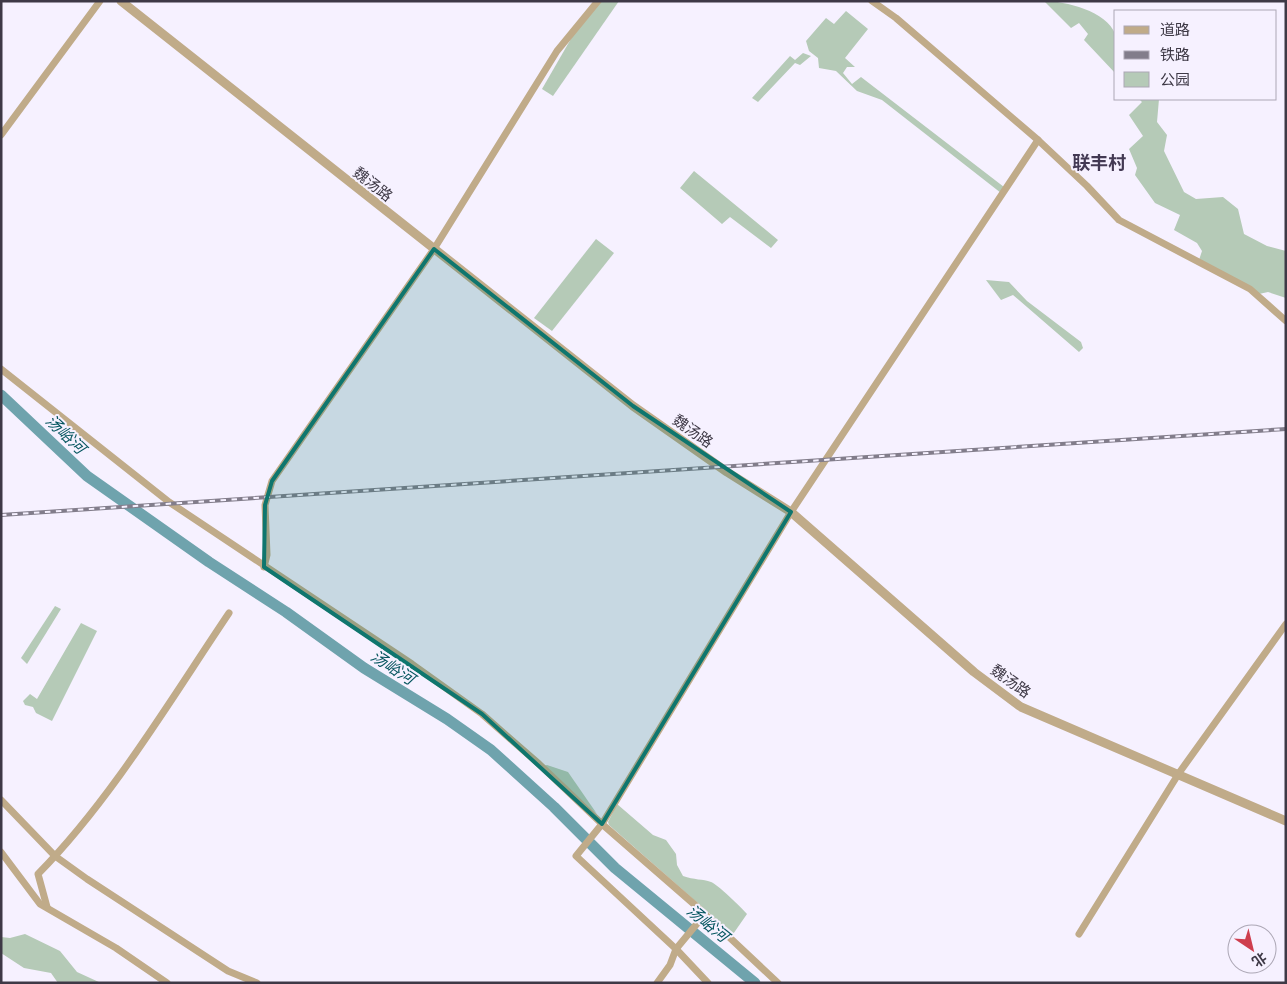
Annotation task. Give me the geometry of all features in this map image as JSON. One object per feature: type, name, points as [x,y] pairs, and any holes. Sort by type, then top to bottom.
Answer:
[{"type":"street","points":[[1,135],[100,1]]},
{"type":"street","name":"魏汤路","points":[[121,1],[633,406],[727,472],[790,512],[974,672],[1021,707],[1179,773],[1286,821]]},
{"type":"street","points":[[264,567],[267,555],[265,506],[272,481],[434,249],[557,52],[598,1]]},
{"type":"street","points":[[872,1],[896,18],[1038,140],[1087,186],[1119,220],[1250,289],[1286,321]]},
{"type":"street","points":[[708,983],[676,949],[576,856],[600,827],[790,512],[1038,140]]},
{"type":"street","points":[[1,369],[169,502],[412,664],[482,714],[539,764],[600,827],[705,914],[778,983]]},
{"type":"street","points":[[47,907],[38,874],[55,856],[122,770],[229,613]]},
{"type":"street","points":[[1079,934],[1179,773],[1286,624]]},
{"type":"street","points":[[1,800],[55,856],[87,880],[228,971],[257,983]]},
{"type":"street","points":[[1,852],[40,904],[116,948],[167,983]]},
{"type":"street","points":[[657,983],[670,965],[676,949],[705,914]]},
{"type":"highlighted area","points":[[434,249],[633,406],[791,512],[602,824],[482,714],[264,567],[265,505],[272,481]]},
{"type":"green space","points":[[600,1],[619,1],[553,96],[542,89],[572,37]]},
{"type":"green space","points":[[1044,1],[1074,5],[1095,13],[1111,26],[1114,32],[1114,72],[1084,40],[1088,34],[1079,23],[1071,28]]},
{"type":"green space","points":[[846,11],[868,29],[845,58],[855,67],[847,67],[843,73],[852,84],[861,77],[1004,187],[1001,193],[882,100],[857,91],[836,71],[819,68],[818,58],[809,51],[806,41],[826,18],[834,24]]},
{"type":"green space","points":[[803,53],[811,56],[800,65],[795,63],[758,102],[752,98],[790,56],[795,60]]},
{"type":"green space","points":[[1140,100],[1159,100],[1157,122],[1167,135],[1164,151],[1184,192],[1196,199],[1223,197],[1238,209],[1244,234],[1267,246],[1286,251],[1286,298],[1268,292],[1259,294],[1199,260],[1202,251],[1197,243],[1174,230],[1180,215],[1155,203],[1135,175],[1137,168],[1129,149],[1143,136],[1129,115],[1142,102]]},
{"type":"green space","points":[[694,171],[778,240],[771,248],[730,217],[722,224],[680,188]]},
{"type":"green space","points":[[596,239],[614,253],[552,331],[534,318]]},
{"type":"green space","points":[[986,280],[1009,282],[1027,301],[1081,342],[1083,348],[1079,352],[1013,295],[1001,300]]},
{"type":"green space","points":[[55,606],[61,609],[27,664],[21,658]]},
{"type":"green space","points":[[81,623],[97,631],[52,721],[36,713],[33,707],[25,705],[23,701],[30,694],[37,699]]},
{"type":"green space","points":[[547,765],[568,772],[597,814],[543,766]]},
{"type":"green space","points":[[617,804],[653,835],[666,840],[676,854],[677,865],[683,876],[714,883],[747,914],[731,937],[716,922],[717,920],[609,825],[608,822]]},
{"type":"green space","points":[[25,934],[60,951],[77,972],[101,983],[58,983],[51,973],[24,968],[1,953],[1,937],[10,938]]},
{"type":"waterway","name":"汤峪河","points":[[1,395],[87,476],[209,562],[286,612],[364,668],[447,719],[491,750],[554,807],[615,868],[755,983]]},
{"type":"railway","points":[[1,515],[1286,429]]},
{"type":"district","name":"联丰村","points":[[1099,162]]}]
